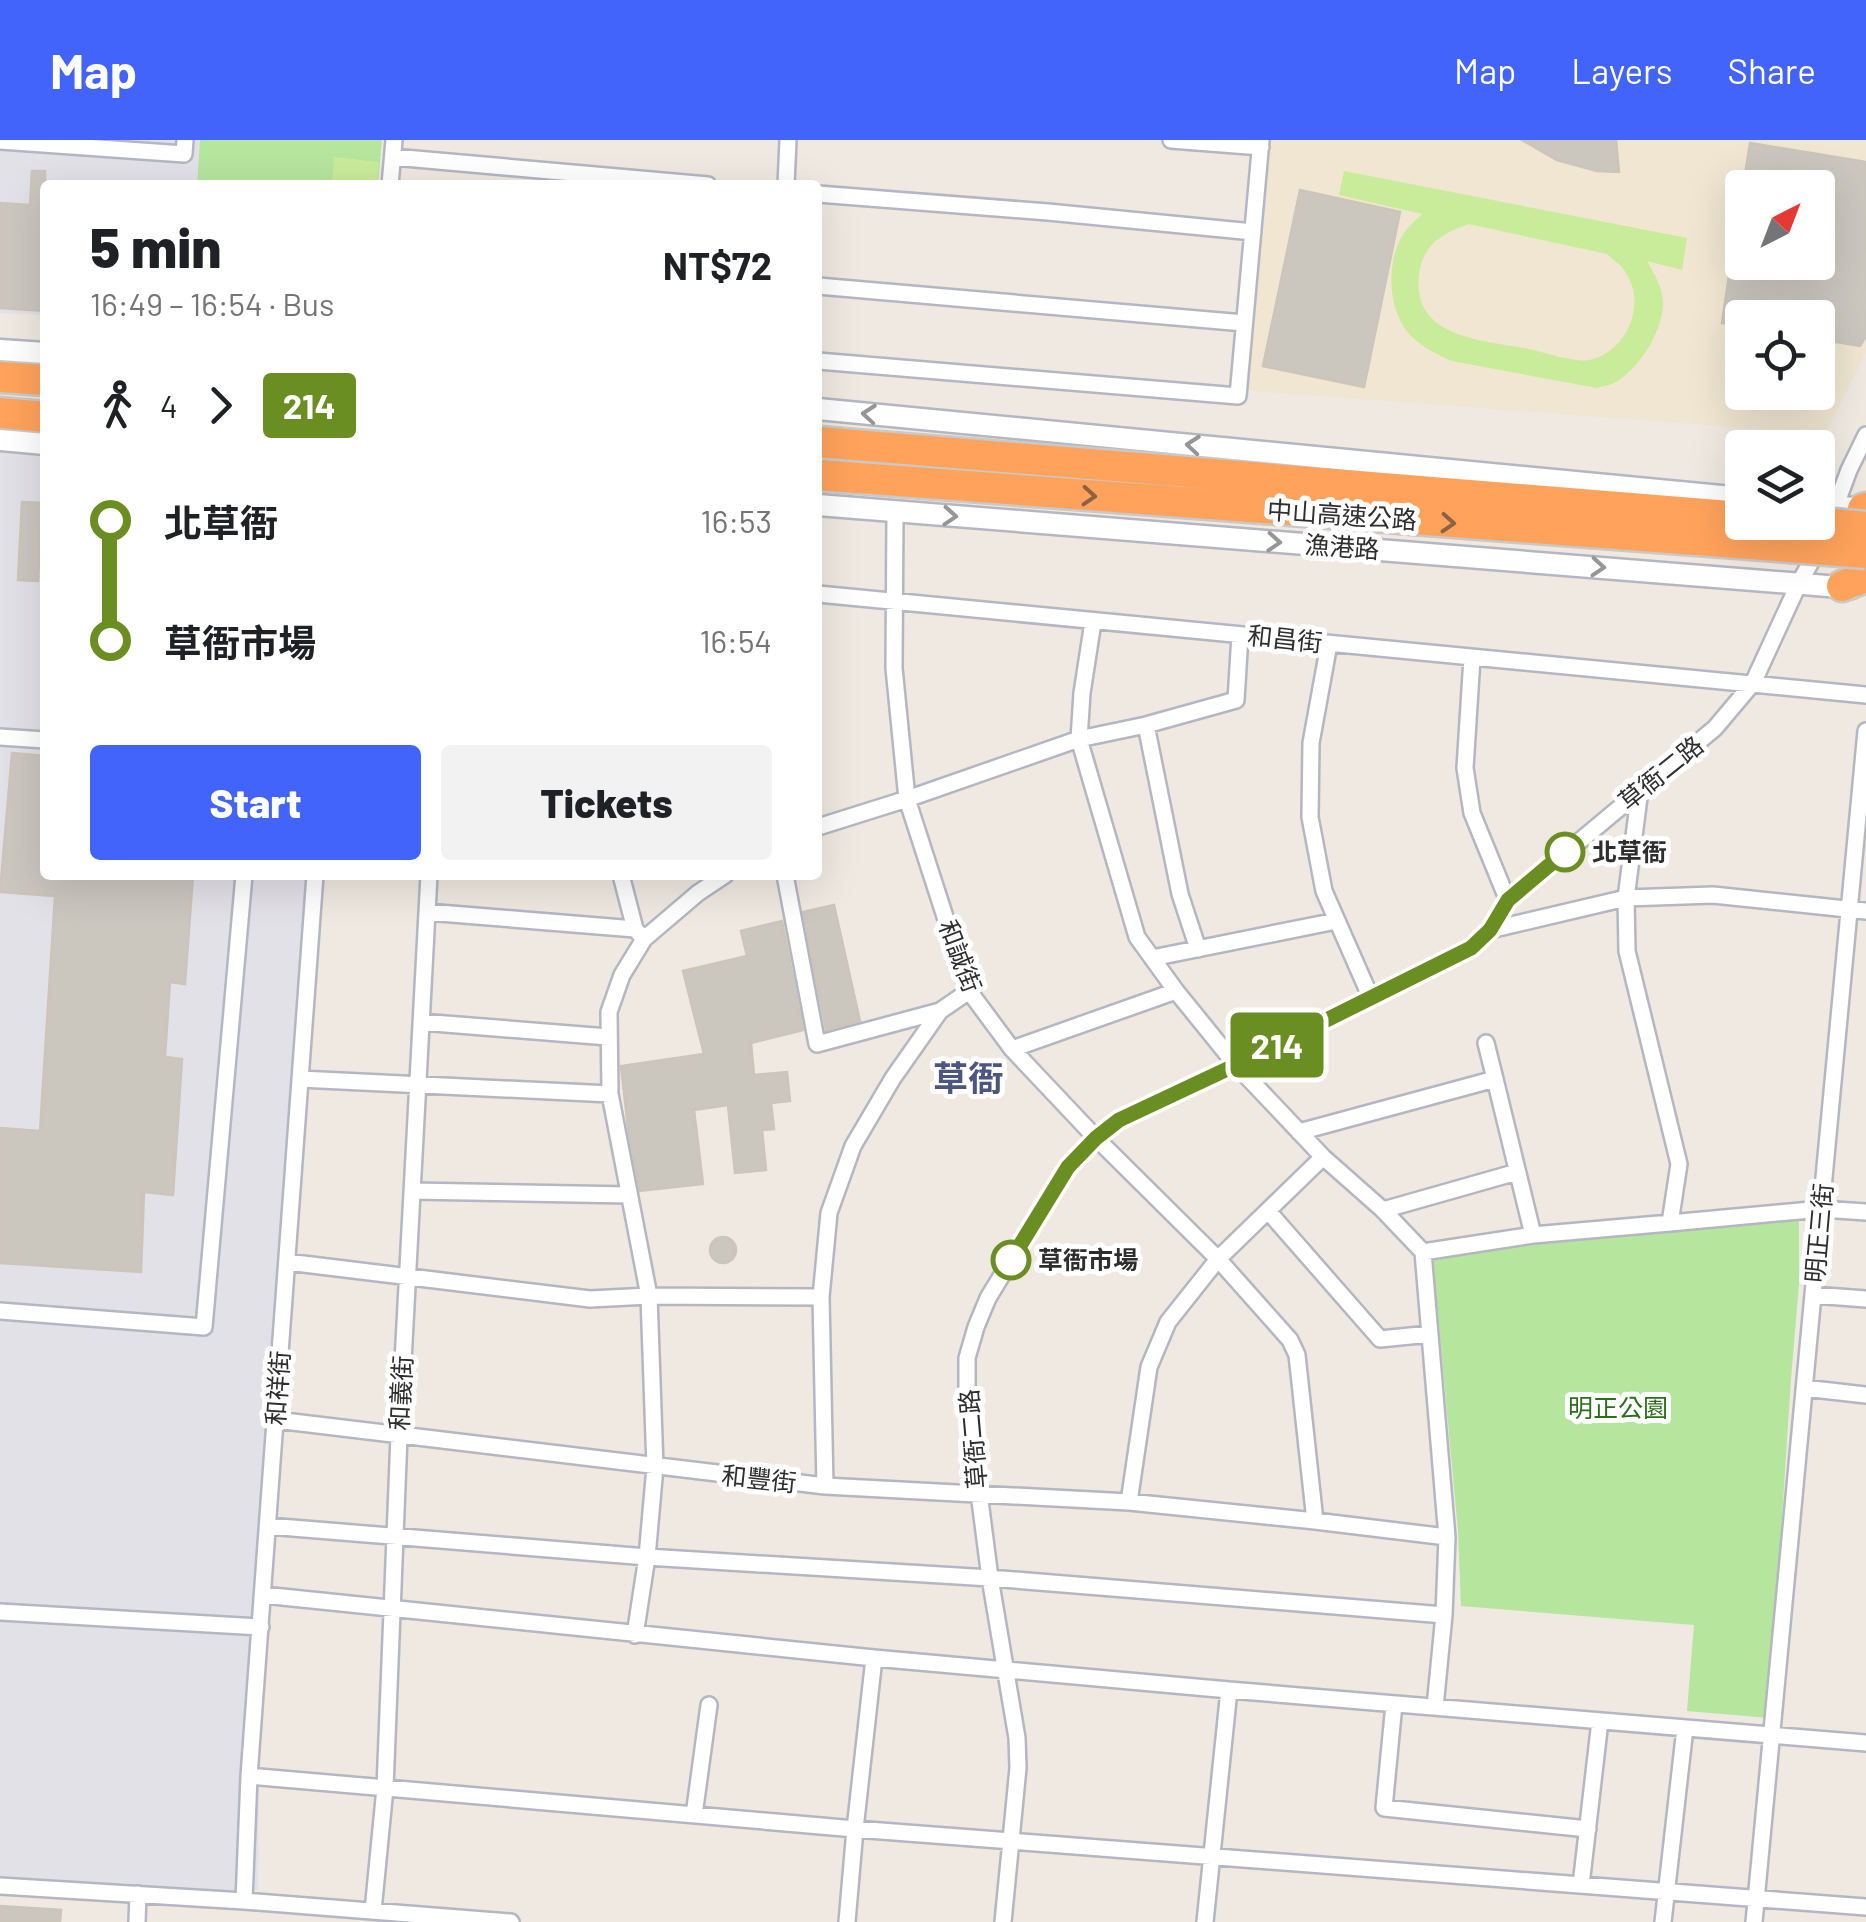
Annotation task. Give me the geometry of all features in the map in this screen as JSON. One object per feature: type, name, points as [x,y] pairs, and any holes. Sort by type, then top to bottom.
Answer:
[{"type":"highway","points":[[0,377],[40,380]]},
{"type":"highway","points":[[0,413],[40,417]]},
{"type":"highway","name":"中山高速公路","points":[[822,442],[1725,516]]},
{"type":"highway","name":"中山高速公路","points":[[822,475],[1866,553]]},
{"type":"street","points":[[786,180],[788,140]]},
{"type":"street","points":[[822,361],[1238,396],[1261,143],[1171,140]]},
{"type":"street","points":[[0,141],[184,147]]},
{"type":"street","points":[[390,180],[393,148],[665,180]]},
{"type":"street","points":[[822,194],[1253,232]]},
{"type":"street","points":[[822,286],[1244,322]]},
{"type":"street","points":[[0,350],[40,353]]},
{"type":"street","points":[[822,409],[1725,496]]},
{"type":"street","name":"草衙二路","points":[[1003,1922],[1018,1768],[1017,1738],[990,1578],[967,1400],[968,1358],[988,1298],[1068,1167],[1119,1120],[1471,948],[1490,930],[1508,900],[1702,740],[1752,683],[1799,583],[1845,514],[1849,470],[1866,436]]},
{"type":"street","points":[[0,440],[40,444]]},
{"type":"street","name":"漁港路","points":[[822,506],[1858,585]]},
{"type":"street","name":"和誠街","points":[[895,512],[894,668],[907,799],[969,991],[1012,1049],[1218,1259],[1290,1340],[1297,1355],[1315,1521]]},
{"type":"street","name":"和昌街","points":[[822,594],[1866,695]]},
{"type":"street","points":[[1094,622],[1079,740],[1137,937],[1236,1065],[1323,1157],[1423,1252],[1447,1537],[1435,1708]]},
{"type":"street","points":[[822,826],[1079,740],[1236,700],[1240,634]]},
{"type":"street","points":[[1329,644],[1311,743],[1310,817],[1324,891],[1371,998]]},
{"type":"street","points":[[1472,658],[1465,768],[1472,813],[1508,900]]},
{"type":"street","points":[[1146,724],[1180,894],[1198,949]]},
{"type":"street","name":"明正三街","points":[[1754,1922],[1821,1209],[1858,910],[1866,731]]},
{"type":"street","points":[[0,737],[40,740]]},
{"type":"street","points":[[1640,790],[1626,898],[1627,951],[1679,1164],[1670,1223]]},
{"type":"street","points":[[0,1312],[204,1327],[244,880]]},
{"type":"street","name":"和祥街","points":[[244,1901],[315,880]]},
{"type":"street","name":"和義街","points":[[373,1910],[385,1788],[394,1536],[429,880]]},
{"type":"street","points":[[622,880],[639,934]]},
{"type":"street","points":[[636,1635],[648,1556],[655,1467],[649,1296],[610,1094],[609,1012],[639,934],[718,880]]},
{"type":"street","points":[[786,880],[817,1044],[940,1011]]},
{"type":"street","points":[[1490,930],[1626,898],[1712,896],[1858,910]]},
{"type":"street","points":[[427,912],[639,934]]},
{"type":"street","points":[[1152,958],[1336,920]]},
{"type":"street","name":"和豐街","points":[[276,1420],[825,1486],[821,1297],[830,1213],[853,1146],[893,1078],[940,1011],[969,991]]},
{"type":"street","points":[[1012,1049],[1176,992]]},
{"type":"street","points":[[421,1022],[608,1036]]},
{"type":"street","points":[[1486,1044],[1533,1236]]},
{"type":"street","points":[[1299,1132],[1494,1078]]},
{"type":"street","points":[[300,1079],[610,1094]]},
{"type":"street","points":[[1128,1502],[1148,1367],[1168,1322],[1218,1259],[1323,1157]]},
{"type":"street","points":[[1383,1210],[1516,1172]]},
{"type":"street","points":[[412,1191],[630,1195]]},
{"type":"street","points":[[1423,1252],[1533,1236],[1821,1209],[1866,1212]]},
{"type":"street","points":[[1268,1210],[1380,1338],[1430,1334]]},
{"type":"street","points":[[287,1262],[590,1299],[821,1297]]},
{"type":"street","points":[[1813,1294],[1866,1299]]},
{"type":"street","points":[[1804,1388],[1866,1395]]},
{"type":"street","points":[[825,1486],[1128,1502],[1447,1537]]},
{"type":"street","points":[[268,1526],[1444,1615]]},
{"type":"street","points":[[263,1596],[874,1658],[1866,1743]]},
{"type":"street","points":[[0,1612],[260,1627]]},
{"type":"street","points":[[847,1922],[874,1658]]},
{"type":"street","points":[[1205,1922],[1229,1690]]},
{"type":"street","points":[[1394,1704],[1384,1808],[1588,1829]]},
{"type":"street","points":[[694,1816],[709,1705]]},
{"type":"street","points":[[1582,1884],[1600,1721]]},
{"type":"street","points":[[1663,1922],[1684,1728]]},
{"type":"street","points":[[250,1776],[855,1830],[1866,1908]]},
{"type":"street","points":[[0,1886],[509,1922]]},
{"type":"street","points":[[137,1922],[138,1894]]},
{"type":"shaded area","points":[[0,140],[200,140],[197,180],[40,180],[40,315],[0,313]]},
{"type":"shaded area","points":[[1267,140],[1866,140],[1866,352],[1827,430],[1772,430],[1241,390]]},
{"type":"shaded area","points":[[0,440],[40,444],[40,880],[315,880],[261,1628],[258,1890],[138,1894],[0,1886]]},
{"type":"green space","points":[[200,140],[382,140],[378,180],[197,180]]},
{"type":"green space","points":[[334,157],[379,162],[377,180],[332,180]]},
{"type":"green space","points":[[1344,171],[1687,238],[1682,270],[1647,261],[1662,294],[1661,316],[1642,357],[1617,382],[1597,388],[1452,361],[1411,336],[1394,302],[1392,275],[1396,249],[1405,231],[1422,214],[1339,195]],"holes":[[[1469,224],[1607,254],[1631,283],[1634,310],[1624,336],[1603,355],[1589,360],[1568,359],[1454,332],[1426,312],[1420,296],[1421,264],[1430,247],[1451,231]]]},
{"type":"green space","name":"明正公園","points":[[1799,1213],[1799,1284],[1769,1718],[1687,1711],[1694,1625],[1461,1606],[1458,1531],[1433,1260],[1534,1242]]},
{"type":"building","points":[[1522,140],[1616,140],[1619,172],[1597,171],[1557,160]]},
{"type":"building","points":[[1750,143],[1866,162],[1866,336],[1860,346],[1835,342],[1835,300],[1725,300],[1728,280],[1835,280],[1835,170],[1746,170]]},
{"type":"building","points":[[32,171],[45,171],[45,180],[40,180],[40,311],[0,308],[0,203],[30,205]]},
{"type":"building","points":[[1300,190],[1400,212],[1364,387],[1263,366]]},
{"type":"building","points":[[22,502],[40,503],[38,581],[18,580]]},
{"type":"building","points":[[12,753],[40,756],[40,880],[193,880],[185,984],[170,982],[165,1057],[182,1059],[173,1195],[144,1192],[141,1272],[0,1263],[0,1128],[40,1131],[55,896],[0,892]]},
{"type":"building","points":[[834,905],[860,1021],[826,1030],[803,912]]},
{"type":"building","points":[[782,921],[803,1030],[751,1043],[754,1075],[787,1072],[790,1101],[771,1103],[774,1129],[762,1130],[766,1170],[735,1173],[728,1105],[694,1110],[703,1184],[640,1191],[621,1066],[704,1054],[683,971],[747,956],[741,931]]},
{"type":"building","points":[[723,1237],[732,1241],[736,1250],[732,1259],[723,1263],[714,1259],[710,1250],[714,1241]]},
{"type":"building","points":[[0,1906],[61,1910],[60,1922],[0,1922]]},
{"type":"bus line","name":"214","points":[[1011,1260],[1068,1167],[1119,1120],[1471,948],[1490,930],[1508,900],[1565,852]]},
{"type":"place","name":"北草衙","points":[[1565,852]]},
{"type":"place","name":"草衙市場","points":[[1011,1260]]},
{"type":"district","name":"草衙","points":[[968,1079]]}]
